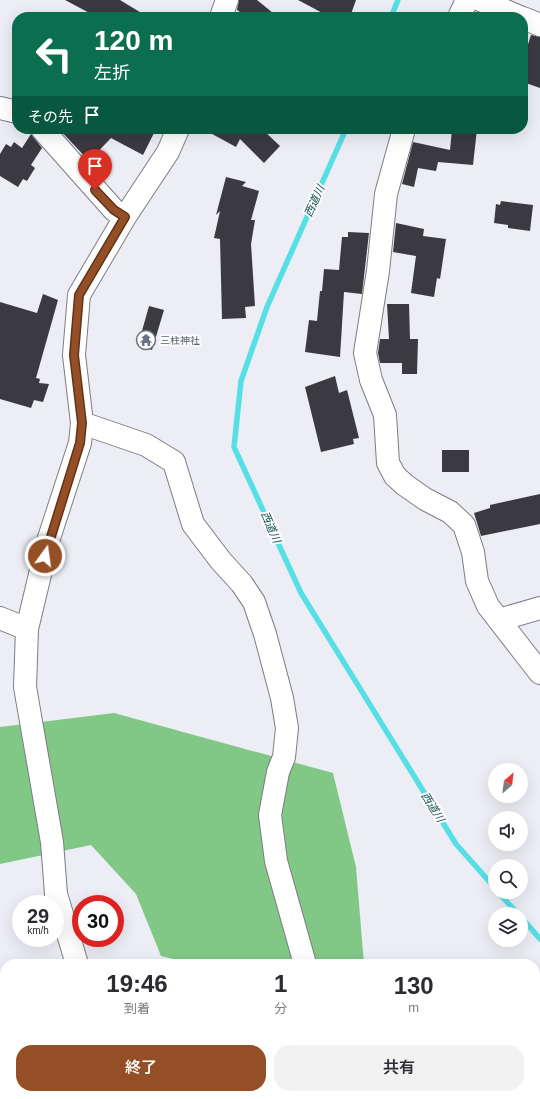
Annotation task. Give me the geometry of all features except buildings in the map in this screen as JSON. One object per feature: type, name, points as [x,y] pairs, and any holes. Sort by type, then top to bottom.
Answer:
[{"type":"street","points":[[223,12],[227,0]]},
{"type":"street","points":[[461,12],[467,0]]},
{"type":"street","points":[[480,0],[517,12]]},
{"type":"street","points":[[528,19],[540,26]]},
{"type":"street","points":[[0,108],[12,111]]},
{"type":"street","points":[[46,134],[114,210],[125,217]]},
{"type":"street","points":[[76,959],[56,894],[52,842],[25,687],[28,629],[48,541],[80,443],[82,423],[74,355],[79,295],[125,217],[168,152],[176,134]]},
{"type":"street","points":[[403,134],[386,194],[378,272],[365,353],[371,380],[385,415],[388,463],[394,476],[405,485],[425,499],[450,512],[464,525],[472,552],[477,581],[488,606],[540,674]]},
{"type":"street","points":[[82,423],[146,446],[174,462],[193,524],[221,561],[242,584],[254,602],[265,634],[280,691],[287,728],[284,757],[278,772],[270,815],[276,861],[304,959]]},
{"type":"street","points":[[500,620],[540,608]]},
{"type":"street","points":[[0,618],[28,629]]},
{"type":"green space","points":[[114,713],[333,773],[356,867],[364,959],[173,959],[161,956],[136,894],[91,845],[0,864],[0,727]]},
{"type":"waterway","name":"西道川","points":[[393,12],[398,0]]},
{"type":"waterway","name":"西道川","points":[[344,134],[267,307],[241,381],[234,447],[301,593],[456,844],[488,880]]},
{"type":"waterway","name":"西道川","points":[[504,899],[512,907]]},
{"type":"waterway","name":"西道川","points":[[528,925],[540,939]]},
{"type":"place","name":"三柱神社","points":[[146,340]]},
{"type":"route","points":[[45,556],[48,541],[80,443],[82,423],[74,355],[79,295],[125,217],[114,210],[95,190]]}]
